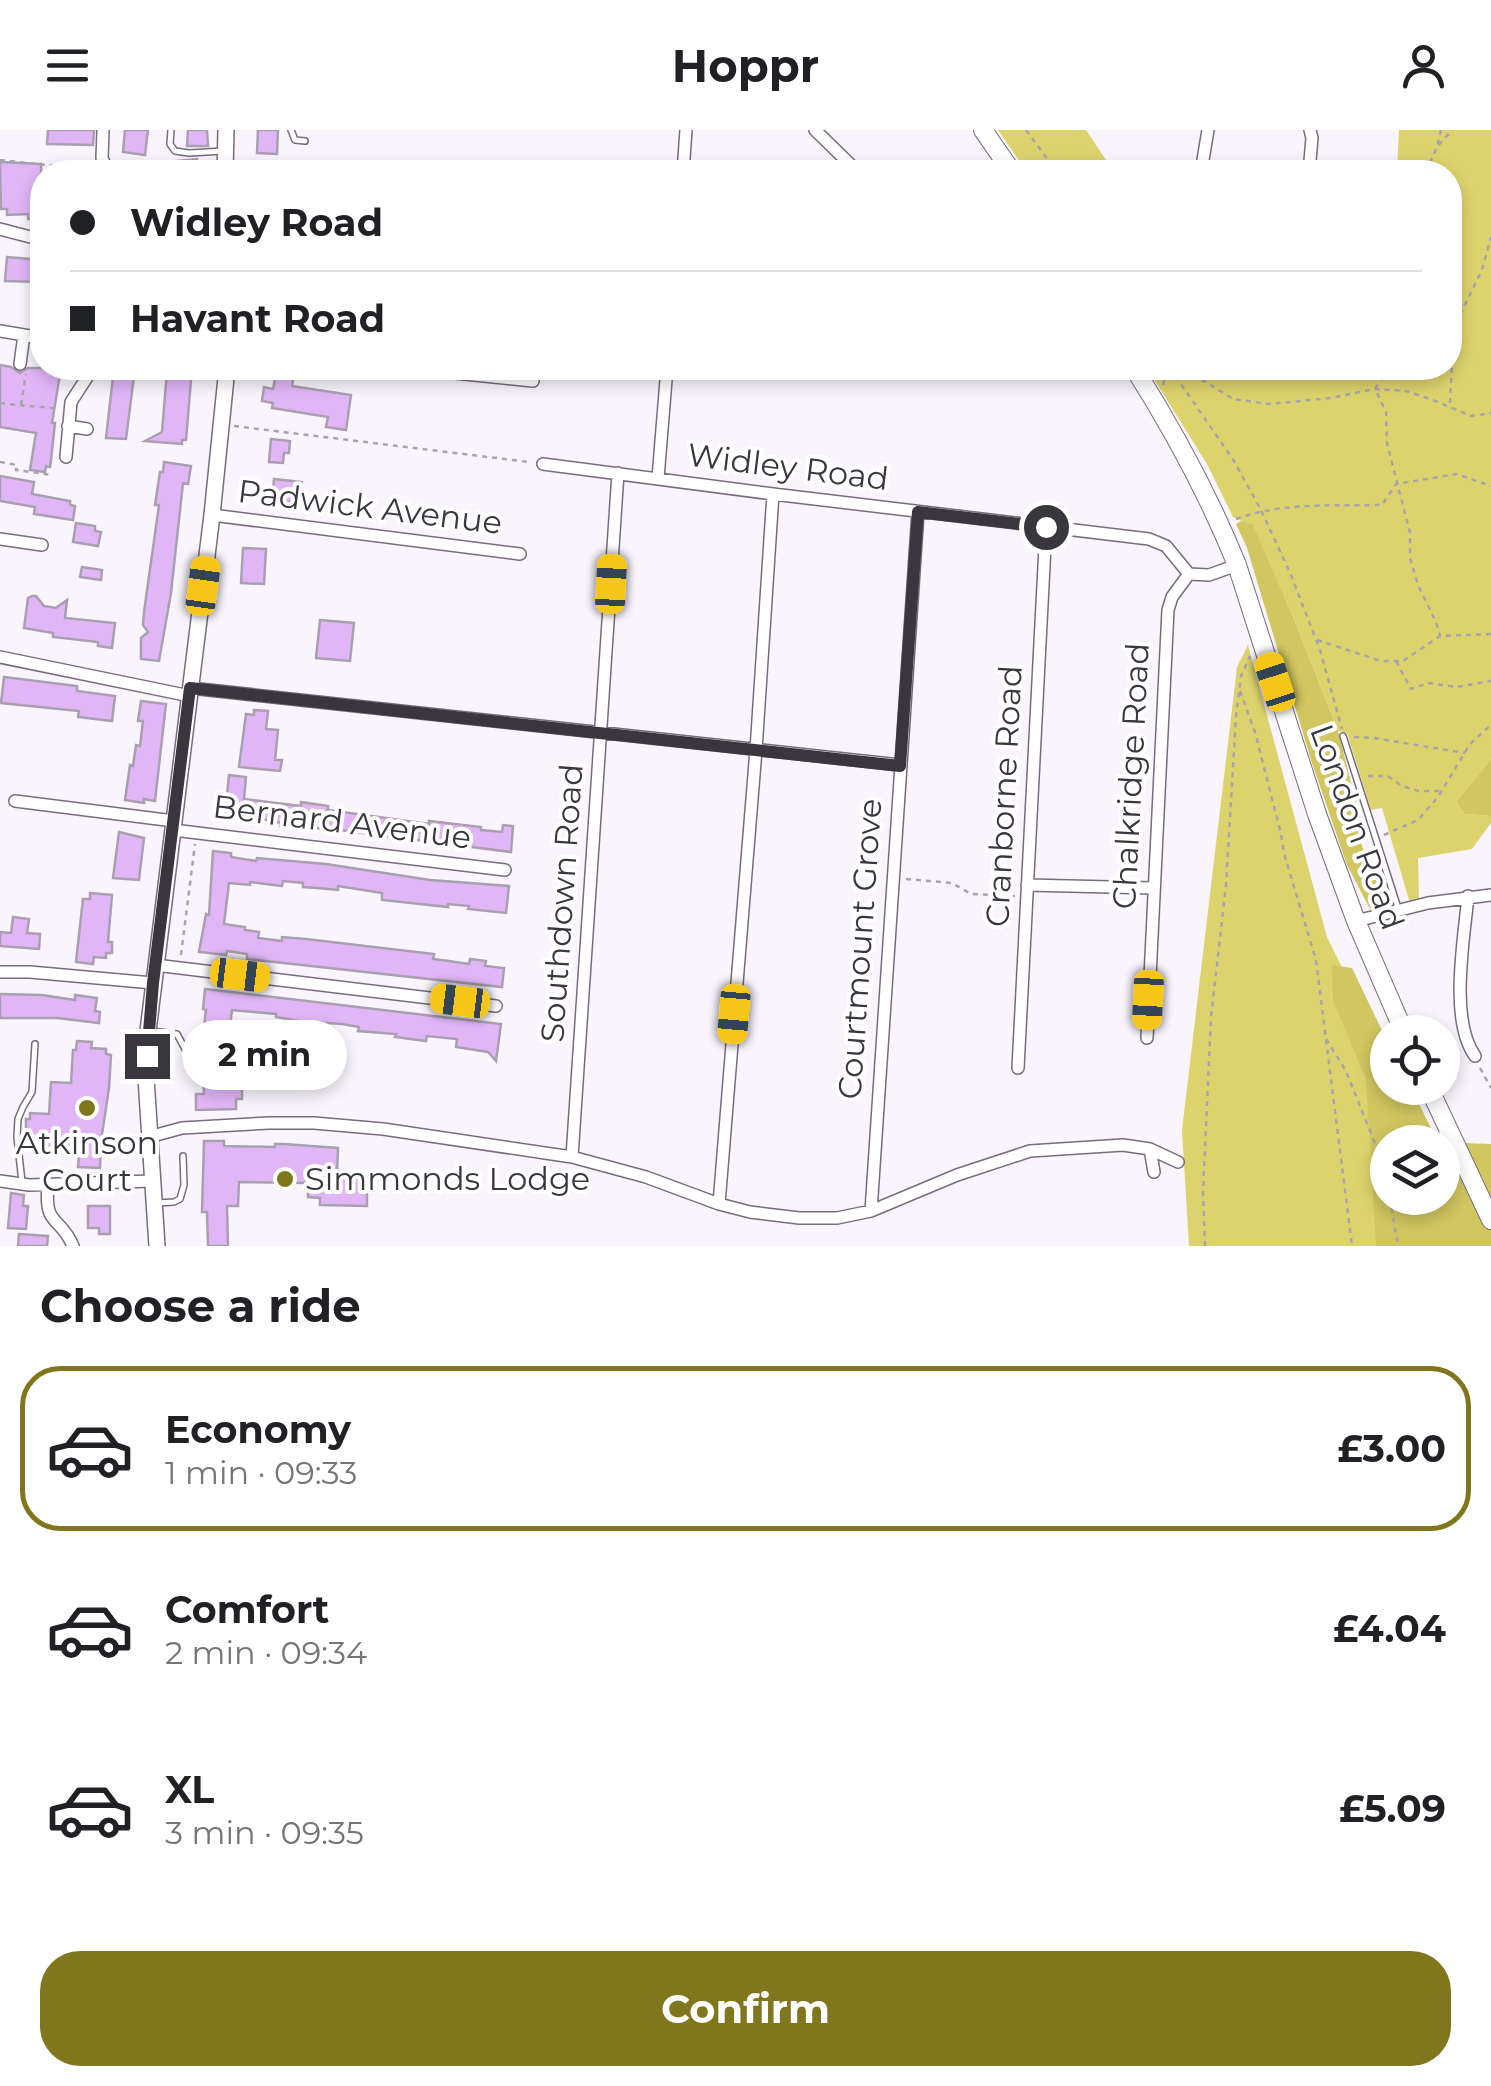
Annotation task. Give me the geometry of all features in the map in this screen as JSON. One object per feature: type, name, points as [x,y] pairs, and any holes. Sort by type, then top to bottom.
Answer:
[{"type":"main road","points":[[984,130],[1004,160]]},
{"type":"main road","name":"London Road","points":[[1141,380],[1200,480],[1221,525],[1317,814],[1356,922],[1397,1015]]},
{"type":"main road","points":[[1436,1105],[1491,1220]]},
{"type":"street","points":[[103,130],[103,160]]},
{"type":"street","points":[[224,160],[226,130]]},
{"type":"street","points":[[684,160],[686,130]]},
{"type":"street","points":[[815,130],[846,160]]},
{"type":"street","points":[[1203,160],[1208,130]]},
{"type":"street","points":[[1310,130],[1310,160]]},
{"type":"street","points":[[0,229],[30,237]]},
{"type":"street","points":[[0,331],[30,336]]},
{"type":"street","points":[[20,364],[24,335]]},
{"type":"street","points":[[66,458],[71,402],[86,380]]},
{"type":"street","points":[[157,1246],[146,1078],[148,1030],[226,380]]},
{"type":"street","points":[[524,380],[534,381]]},
{"type":"street","points":[[658,478],[666,380]]},
{"type":"street","points":[[68,426],[87,429]]},
{"type":"street","name":"Widley Road","points":[[543,464],[1149,538],[1166,546],[1189,574]]},
{"type":"street","name":"Southdown Road","points":[[572,1157],[618,473]]},
{"type":"street","points":[[719,1204],[773,494]]},
{"type":"street","name":"Courtmount Grove","points":[[871,1211],[918,512]]},
{"type":"street","name":"Padwick Avenue","points":[[212,515],[520,554]]},
{"type":"street","name":"Cranborne Road","points":[[1018,1068],[1046,527]]},
{"type":"street","points":[[0,538],[42,545]]},
{"type":"street","points":[[1189,574],[1209,575],[1237,565]]},
{"type":"street","name":"Chalkridge Road","points":[[1146,1038],[1168,610],[1172,597],[1189,574]]},
{"type":"street","points":[[0,657],[190,692],[900,766]]},
{"type":"street","name":"Bernard Avenue","points":[[16,801],[196,833],[505,870]]},
{"type":"street","points":[[1027,891],[1153,888]]},
{"type":"street","points":[[1356,922],[1468,896],[1491,895]]},
{"type":"street","points":[[1468,896],[1459,992],[1474,1056]]},
{"type":"street","points":[[155,965],[496,1006]]},
{"type":"street","points":[[0,972],[153,983]]},
{"type":"street","points":[[149,1137],[196,1127],[314,1123],[383,1129],[572,1157],[646,1177],[719,1204],[800,1218],[837,1218],[871,1211],[956,1174],[1030,1151],[1122,1144],[1150,1149],[1178,1162]]},
{"type":"street","points":[[1150,1149],[1154,1172]]},
{"type":"street","points":[[0,1181],[48,1186],[152,1181]]},
{"type":"street","points":[[48,1186],[46,1205],[50,1216],[73,1246]]},
{"type":"lane","points":[[171,130],[170,144],[175,151],[224,151]]},
{"type":"lane","points":[[290,130],[295,140],[305,141]]},
{"type":"lane","points":[[1344,736],[1399,910]]},
{"type":"lane","points":[[148,1030],[177,1034],[185,1048],[193,1052]]},
{"type":"lane","points":[[22,1185],[18,1120],[32,1092],[35,1044]]},
{"type":"lane","points":[[154,1203],[180,1199],[184,1185],[183,1156]]},
{"type":"path","points":[[1026,130],[1048,160]]},
{"type":"path","points":[[1431,160],[1441,130]]},
{"type":"path","points":[[1436,147],[1452,130]]},
{"type":"path","points":[[0,160],[30,162]]},
{"type":"path","points":[[1462,310],[1482,270],[1491,238]]},
{"type":"path","points":[[20,364],[28,366],[21,406]]},
{"type":"path","points":[[1180,380],[1234,460],[1291,575],[1316,639],[1344,736],[1464,752]]},
{"type":"path","points":[[1201,380],[1233,399],[1270,404],[1375,389],[1406,392],[1472,416],[1491,413]]},
{"type":"path","points":[[1375,389],[1381,380]]},
{"type":"path","points":[[1449,406],[1451,380]]},
{"type":"path","points":[[1375,389],[1386,412],[1396,484],[1410,534],[1410,558],[1440,636]]},
{"type":"path","points":[[0,403],[70,411]]},
{"type":"path","points":[[222,424],[543,464]]},
{"type":"path","points":[[0,462],[16,465],[16,470],[52,475]]},
{"type":"path","points":[[1221,525],[1261,510],[1382,505],[1396,484],[1457,474],[1491,486]]},
{"type":"path","points":[[1316,639],[1381,661],[1403,661],[1440,636],[1491,634]]},
{"type":"path","points":[[1205,1246],[1203,1192],[1211,1017],[1226,885],[1239,689],[1252,654],[1264,649]]},
{"type":"path","points":[[1396,661],[1411,689],[1428,683],[1457,687],[1491,682]]},
{"type":"path","points":[[1239,689],[1255,732],[1285,858],[1316,960],[1352,1246]]},
{"type":"path","points":[[1375,838],[1418,820],[1470,744],[1491,725]]},
{"type":"path","points":[[1355,776],[1388,776],[1418,791],[1442,790]]},
{"type":"path","points":[[179,968],[196,833]]},
{"type":"path","points":[[892,878],[952,883],[971,894],[1027,891]]},
{"type":"path","points":[[1325,1038],[1346,1071],[1370,1131]]},
{"type":"path","points":[[1474,1056],[1491,1088]]},
{"type":"path","points":[[1393,1215],[1398,1246]]},
{"type":"shaded area","points":[[998,130],[1086,130],[1106,160],[1019,160]]},
{"type":"shaded area","points":[[1399,130],[1491,130],[1491,759],[1456,802],[1465,814],[1491,816],[1491,823],[1472,849],[1418,858],[1419,898],[1409,900],[1382,808],[1371,810],[1347,733],[1338,731],[1253,526],[1233,517],[1207,464],[1154,380],[1462,380],[1462,160],[1398,160]]},
{"type":"shaded area","points":[[1241,521],[1253,525],[1338,731],[1359,814],[1353,817],[1373,880],[1379,879],[1383,899],[1370,909],[1347,865],[1312,763],[1247,548],[1236,524]]},
{"type":"shaded area","points":[[1248,645],[1327,937],[1370,1024],[1370,1105],[1387,1105],[1387,1125],[1370,1125],[1370,1215],[1456,1215],[1481,1246],[1189,1246],[1182,1130],[1237,667]]},
{"type":"shaded area","points":[[1491,759],[1491,816],[1465,814],[1456,802]]},
{"type":"shaded area","points":[[1332,965],[1352,968],[1375,1015],[1370,1015],[1370,1105],[1420,1105],[1430,1125],[1370,1125],[1370,1146],[1366,1079],[1333,1001]]},
{"type":"shaded area","points":[[1460,1143],[1491,1144],[1491,1246],[1376,1246],[1374,1215],[1460,1215]]},
{"type":"building","points":[[48,130],[94,130],[93,145],[47,144]]},
{"type":"building","points":[[125,130],[148,130],[145,155],[123,152]]},
{"type":"building","points":[[188,130],[207,130],[208,146],[187,146]]},
{"type":"building","points":[[258,130],[278,130],[277,154],[257,153]]},
{"type":"building","points":[[0,162],[30,163],[30,219],[28,214],[7,215],[7,209],[1,209]]},
{"type":"building","points":[[7,257],[30,259],[30,282],[5,281]]},
{"type":"building","points":[[0,365],[20,373],[30,368],[30,380],[59,380],[50,467],[46,466],[45,472],[30,470],[36,433],[0,427]]},
{"type":"building","points":[[113,380],[133,380],[126,439],[106,438]]},
{"type":"building","points":[[166,380],[191,380],[186,440],[182,444],[145,441],[162,432]]},
{"type":"building","points":[[275,380],[293,380],[292,386],[351,395],[346,430],[326,427],[328,417],[272,408],[273,403],[262,401],[264,387],[273,389]]},
{"type":"building","points":[[271,439],[290,441],[283,463],[269,462]]},
{"type":"building","points":[[164,462],[191,466],[188,484],[183,483],[159,661],[141,659],[141,638],[148,632],[143,625],[144,612],[159,505],[155,505]]},
{"type":"building","points":[[0,476],[34,482],[32,494],[70,501],[75,506],[73,520],[34,514],[35,507],[0,501]]},
{"type":"building","points":[[274,479],[302,482],[298,503],[268,500]]},
{"type":"building","points":[[76,523],[95,526],[95,531],[101,532],[98,546],[73,542]]},
{"type":"building","points":[[243,548],[266,549],[264,584],[241,583]]},
{"type":"building","points":[[82,567],[102,570],[101,580],[80,577]]},
{"type":"building","points":[[32,596],[44,606],[56,608],[67,600],[65,618],[115,623],[112,648],[24,628],[28,598]]},
{"type":"building","points":[[320,620],[354,623],[350,661],[316,658]]},
{"type":"building","points":[[4,677],[77,686],[77,691],[115,696],[112,721],[78,717],[79,711],[1,703]]},
{"type":"building","points":[[141,701],[166,704],[155,801],[144,799],[144,803],[125,800],[130,765],[133,766],[136,745],[140,746]]},
{"type":"building","points":[[254,710],[268,711],[266,729],[278,730],[275,760],[282,760],[280,771],[239,767],[246,714],[254,715]]},
{"type":"building","points":[[229,775],[246,777],[244,799],[301,806],[301,802],[328,806],[328,810],[481,830],[502,832],[503,825],[513,826],[511,852],[280,826],[281,823],[225,815]]},
{"type":"building","points":[[119,832],[144,838],[139,880],[113,878]]},
{"type":"building","points":[[213,851],[256,861],[257,858],[326,864],[430,880],[509,886],[506,913],[468,909],[469,906],[382,900],[382,893],[338,886],[338,890],[283,881],[282,886],[229,883],[224,924],[259,932],[258,938],[306,939],[434,954],[433,959],[469,964],[470,959],[486,961],[485,966],[504,968],[502,987],[247,959],[247,954],[227,951],[226,955],[199,952],[206,914],[209,915]]},
{"type":"building","points":[[90,893],[112,895],[108,942],[112,942],[112,953],[106,953],[106,958],[94,957],[93,964],[76,962],[83,899],[90,899]]},
{"type":"building","points":[[13,917],[29,919],[27,933],[40,934],[39,949],[0,946],[0,932],[11,933]]},
{"type":"building","points":[[205,989],[501,1024],[496,1061],[488,1052],[456,1047],[457,1039],[427,1036],[426,1041],[358,1031],[359,1027],[342,1024],[232,1010],[224,1075],[227,1088],[242,1087],[242,1099],[236,1099],[236,1109],[196,1110],[196,1094],[204,1094],[203,1075],[207,1075],[206,1051],[201,1050]]},
{"type":"building","points":[[0,994],[97,998],[95,1011],[100,1012],[99,1023],[0,1018]]},
{"type":"building","name":"Atkinson Court","points":[[77,1041],[92,1042],[91,1048],[106,1049],[106,1054],[111,1055],[100,1168],[78,1167],[79,1152],[28,1149],[26,1119],[30,1119],[30,1113],[49,1114],[51,1082],[71,1083]]},
{"type":"building","name":"Simmonds Lodge","points":[[204,1141],[224,1141],[224,1146],[284,1144],[338,1148],[337,1173],[367,1176],[367,1206],[320,1205],[320,1198],[308,1197],[308,1183],[239,1182],[238,1206],[227,1206],[228,1246],[208,1246],[207,1212],[202,1212]]},
{"type":"building","points":[[11,1193],[24,1195],[23,1206],[28,1206],[26,1229],[8,1228]]},
{"type":"building","points":[[88,1206],[110,1206],[110,1234],[88,1228]]},
{"type":"building","points":[[19,1234],[48,1236],[47,1246],[18,1246]]},
{"type":"place","name":"Atkinson Court","points":[[87,1108]]},
{"type":"place","name":"Simmonds Lodge","points":[[285,1179]]},
{"type":"route","points":[[147,1056],[190,688],[900,766],[918,512],[1046,527]]}]
